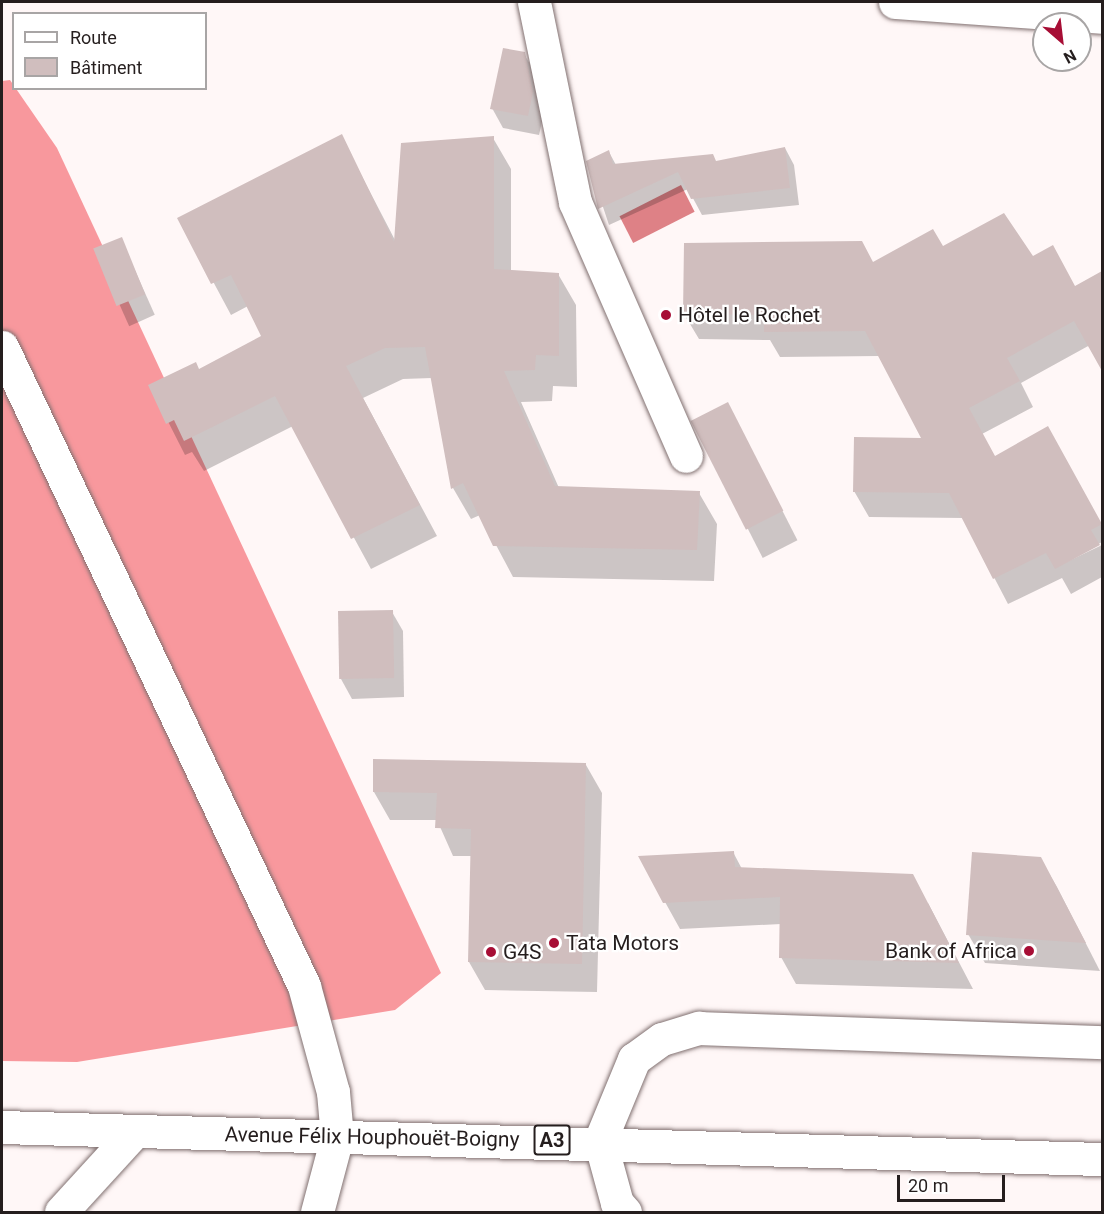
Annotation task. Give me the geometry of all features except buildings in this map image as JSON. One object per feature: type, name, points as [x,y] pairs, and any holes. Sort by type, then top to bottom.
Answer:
[{"type":"main road","points":[[534,2],[575,202],[686,456]]},
{"type":"main road","points":[[895,2],[1102,17]]},
{"type":"main road","points":[[2,347],[304,986],[333,1092],[337,1137],[317,1212]]},
{"type":"main road","points":[[625,1212],[617,1203],[600,1141],[634,1059],[662,1039],[699,1028],[1102,1042]]},
{"type":"main road","name":"Avenue Félix Houphouët-Boigny","points":[[2,1127],[337,1137],[600,1141],[1102,1160]]},
{"type":"main road","points":[[60,1212],[134,1132]]},
{"type":"shaded area","points":[[10,80],[12,90],[17,90],[57,148],[441,973],[395,1010],[77,1062],[2,1061],[2,81]]},
{"type":"shaded area","points":[[681,185],[695,212],[633,243],[620,216]]},
{"type":"place","name":"Hôtel le Rochet","points":[[666,315]]},
{"type":"place","name":"Tata Motors","points":[[554,943]]},
{"type":"place","name":"Bank of Africa","points":[[1029,951]]},
{"type":"place","name":"G4S","points":[[491,952]]}]
